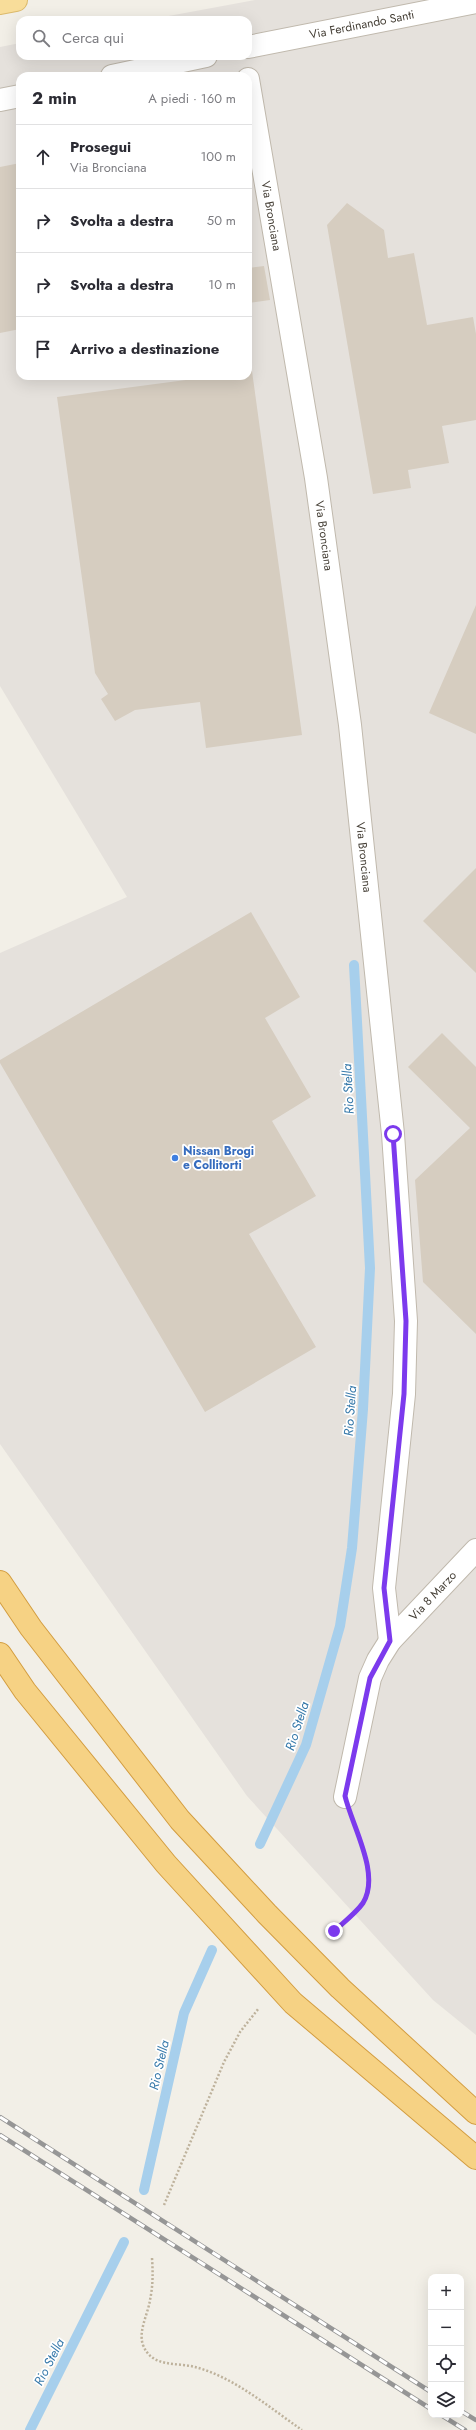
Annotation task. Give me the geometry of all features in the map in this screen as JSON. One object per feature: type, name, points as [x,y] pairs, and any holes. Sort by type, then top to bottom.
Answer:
[{"type":"highway","points":[[0,1582],[31,1628],[180,1820],[267,1914],[340,1988],[476,2113]]},
{"type":"highway","points":[[0,1654],[26,1691],[166,1864],[293,2003],[476,2158]]},
{"type":"main road","points":[[0,3],[16,0]]},
{"type":"street","name":"Via Ferdinando Santi","points":[[252,46],[476,2]]},
{"type":"street","points":[[131,72],[187,60]]},
{"type":"street","name":"Via Bronciana","points":[[245,60],[247,72]]},
{"type":"street","points":[[0,100],[16,97]]},
{"type":"street","name":"Via Bronciana","points":[[252,101],[316,478],[350,725],[393,1134],[406,1321],[404,1394],[385,1570],[385,1608],[390,1641]]},
{"type":"street","name":"Via 8 Marzo","points":[[345,1796],[370,1678],[390,1641],[476,1550]]},
{"type":"path","points":[[334,1931],[363,1903],[368,1888],[367,1866],[360,1837],[349,1814],[345,1796]]},
{"type":"path","points":[[164,2205],[224,2062],[240,2032],[259,2008]]},
{"type":"path","points":[[152,2258],[152,2286],[142,2335],[143,2344],[150,2355],[156,2361],[196,2367],[219,2376],[249,2394],[302,2430]]},
{"type":"shaded area","points":[[255,0],[476,0],[476,2035],[433,2000],[247,1796],[0,1444],[0,953],[127,897],[0,686],[0,47],[16,44],[16,60],[252,60],[252,16],[169,16]]},
{"type":"building","points":[[16,164],[16,330],[0,333],[0,167]]},
{"type":"building","points":[[347,203],[384,230],[388,258],[414,253],[427,325],[473,317],[476,334],[476,420],[442,426],[449,463],[408,470],[411,488],[373,494],[327,225]]},
{"type":"building","points":[[264,266],[270,300],[252,302],[252,268]]},
{"type":"building","points":[[252,371],[302,735],[206,748],[200,702],[135,710],[115,721],[101,699],[108,694],[95,673],[57,397],[186,380],[252,380]]},
{"type":"building","points":[[476,605],[476,734],[429,713]]},
{"type":"building","points":[[476,868],[476,973],[423,921]]},
{"type":"building","name":"Nissan Brogi e Collitorti","points":[[251,912],[300,997],[265,1018],[311,1097],[272,1121],[316,1196],[249,1234],[316,1347],[205,1412],[0,1063],[0,1060]]},
{"type":"building","points":[[442,1033],[476,1067],[476,1334],[423,1282],[415,1180],[470,1128],[408,1067]]},
{"type":"waterway","name":"Rio Stella","points":[[260,1844],[306,1745],[340,1626],[352,1548],[363,1409],[370,1268],[354,965]]},
{"type":"waterway","name":"Rio Stella","points":[[144,2190],[184,2013],[212,1950]]},
{"type":"waterway","name":"Rio Stella","points":[[30,2430],[124,2242]]},
{"type":"railway","points":[[0,2117],[428,2390]]},
{"type":"railway","points":[[0,2135],[428,2407]]},
{"type":"railway","points":[[464,2413],[476,2420]]},
{"type":"railway","points":[[446,2418],[465,2430]]},
{"type":"place","name":"Nissan Brogi e Collitorti","points":[[175,1158]]},
{"type":"route","points":[[334,1931],[363,1903],[368,1888],[367,1866],[360,1837],[349,1814],[345,1796],[370,1678],[378,1660],[390,1641],[385,1608],[385,1564],[397,1475],[404,1394],[406,1321],[403,1260],[393,1134]]}]
